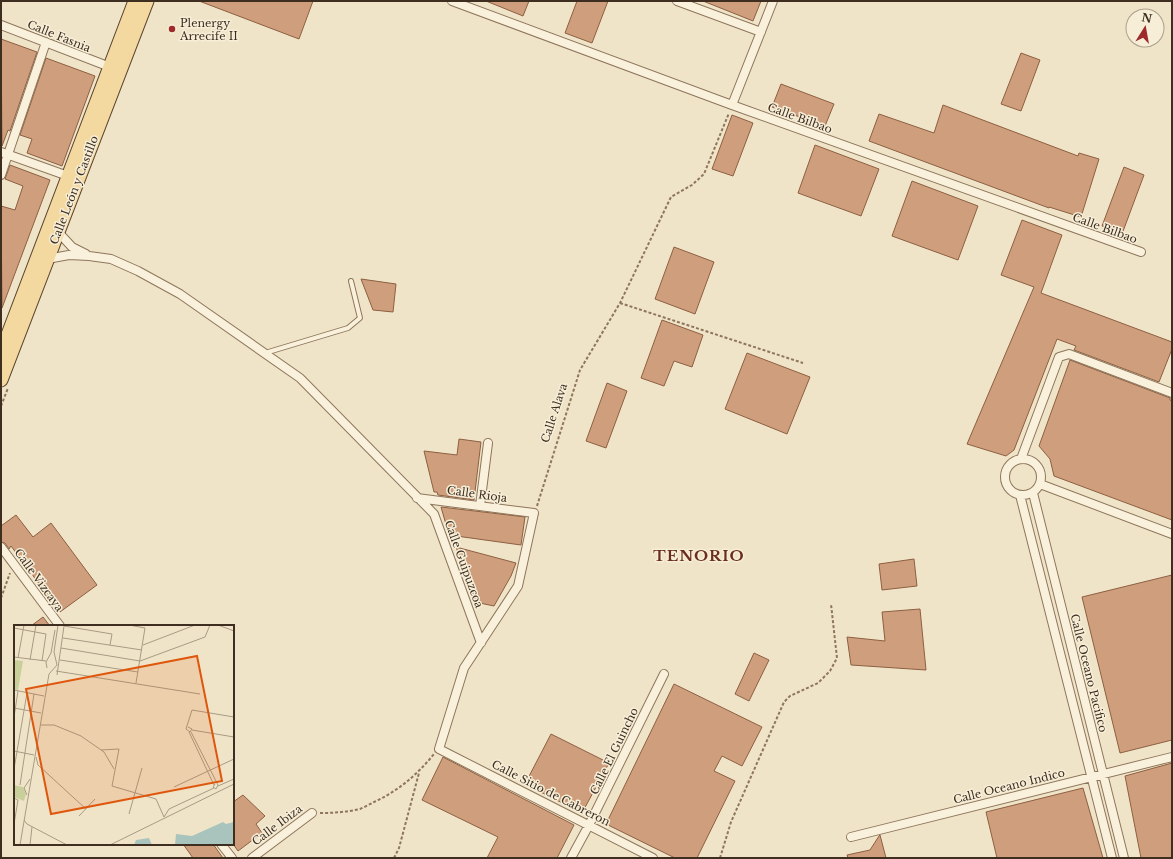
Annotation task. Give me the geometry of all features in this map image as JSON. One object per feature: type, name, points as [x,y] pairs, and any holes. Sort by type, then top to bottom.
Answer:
[{"type":"main road","name":"Calle León y Castillo","points":[[1,353],[135,1]]},
{"type":"main road","name":"Calle León y Castillo","points":[[1,380],[47,259],[59,233],[147,1]]},
{"type":"street","name":"Calle Bilbao","points":[[452,1],[732,105],[1141,252]]},
{"type":"street","points":[[677,1],[761,32]]},
{"type":"street","points":[[732,105],[773,1]]},
{"type":"street","name":"Calle Fasnia","points":[[1,25],[110,67]]},
{"type":"street","points":[[1,175],[5,153],[46,42]]},
{"type":"street","points":[[5,153],[68,176]]},
{"type":"street","points":[[59,233],[72,247],[89,256]]},
{"type":"street","name":"Calle Guipuzcoa","points":[[47,259],[69,255],[89,256],[111,259],[138,271],[173,290],[300,378],[434,514],[481,644]]},
{"type":"street","points":[[1021,459],[1059,357],[1069,354],[1172,393]]},
{"type":"street","points":[[480,506],[488,443]]},
{"type":"street","points":[[1021,459],[1029,460],[1040,470],[1040,484],[1037,489],[1027,496],[1014,493],[1009,489],[1006,483],[1004,477],[1006,470],[1015,461],[1021,459]]},
{"type":"street","points":[[1040,484],[1172,534]]},
{"type":"street","name":"Calle Oceano Pacifico","points":[[1033,492],[1124,858]]},
{"type":"street","name":"Calle Oceano Pacifico","points":[[1020,495],[1112,858]]},
{"type":"street","name":"Calle Rioja","points":[[417,498],[534,513]]},
{"type":"street","points":[[439,749],[464,668],[518,586],[534,513]]},
{"type":"street","name":"Calle Vizcaya","points":[[1,547],[59,625]]},
{"type":"street","name":"Calle El Guincho","points":[[571,858],[664,674]]},
{"type":"street","name":"Calle Sitio de Cabreron","points":[[439,749],[653,858]]},
{"type":"street","name":"Calle Oceano Indico","points":[[851,837],[1172,757]]},
{"type":"street","name":"Calle Ibiza","points":[[252,858],[312,813]]},
{"type":"street","points":[[222,845],[232,858]]},
{"type":"lane","points":[[266,353],[348,328],[360,318],[351,281]]},
{"type":"path","name":"Calle Alava","points":[[534,513],[580,370],[620,303],[671,198],[692,185],[704,174],[732,105]]},
{"type":"path","points":[[620,303],[803,363]]},
{"type":"path","points":[[1,598],[14,564]]},
{"type":"path","points":[[720,858],[731,822],[784,702],[790,696],[818,683],[830,671],[837,658],[831,604]]},
{"type":"path","name":"Calle Ibiza","points":[[312,813],[337,813],[361,808],[400,788],[419,772],[439,749]]},
{"type":"path","points":[[394,858],[400,848],[419,772]]},
{"type":"building","points":[[199,1],[313,1],[299,39]]},
{"type":"building","points":[[486,1],[529,1],[523,16]]},
{"type":"building","points":[[577,1],[608,1],[592,43],[565,33]]},
{"type":"building","points":[[703,1],[761,1],[753,21]]},
{"type":"building","points":[[1,39],[37,52],[10,131],[8,130],[2,146]]},
{"type":"building","points":[[1021,53],[1040,60],[1021,111],[1001,104]]},
{"type":"building","points":[[46,58],[95,76],[62,166],[27,153],[32,139],[20,135]]},
{"type":"building","points":[[781,84],[834,104],[825,126],[772,107]]},
{"type":"building","points":[[943,105],[1078,156],[1079,153],[1099,159],[1081,217],[1049,208],[869,141],[879,114],[934,133]]},
{"type":"building","points":[[732,115],[753,123],[733,176],[712,169]]},
{"type":"building","points":[[815,145],[879,169],[861,216],[798,193]]},
{"type":"building","points":[[10,165],[50,180],[2,308],[1,206],[15,210],[23,186],[5,179]]},
{"type":"building","points":[[1124,167],[1144,175],[1122,234],[1102,226]]},
{"type":"building","points":[[912,181],[978,206],[958,260],[892,236]]},
{"type":"building","points":[[1022,220],[1062,235],[1041,293],[1172,342],[1172,349],[1159,382],[1074,350],[1076,346],[1057,339],[1014,450],[1006,456],[967,444],[1034,287],[1001,275]]},
{"type":"building","points":[[674,247],[714,262],[695,314],[655,299]]},
{"type":"building","points":[[361,279],[396,284],[393,312],[373,310]]},
{"type":"building","points":[[662,320],[703,335],[692,367],[674,361],[664,386],[641,378]]},
{"type":"building","points":[[747,353],[810,377],[787,434],[725,409]]},
{"type":"building","points":[[1070,360],[1170,398],[1172,401],[1172,520],[1054,476],[1050,459],[1039,446]]},
{"type":"building","points":[[607,383],[627,391],[606,448],[586,441]]},
{"type":"building","points":[[459,439],[481,442],[474,500],[438,495],[437,492],[434,492],[424,451],[457,455]]},
{"type":"building","points":[[441,507],[525,517],[521,545],[449,535]]},
{"type":"building","points":[[16,515],[33,537],[51,523],[97,585],[60,612],[11,546],[9,549],[5,543],[1,542],[1,526]]},
{"type":"building","points":[[456,547],[516,563],[511,576],[494,606],[475,602]]},
{"type":"building","points":[[914,559],[917,586],[882,590],[879,564]]},
{"type":"building","points":[[1172,575],[1172,740],[1120,753],[1082,597]]},
{"type":"building","points":[[920,609],[926,670],[851,665],[847,637],[885,641],[882,612]]},
{"type":"building","points":[[43,617],[49,625],[32,625]]},
{"type":"building","points":[[754,653],[769,660],[749,701],[735,694]]},
{"type":"building","points":[[674,684],[762,727],[742,766],[722,756],[714,771],[735,781],[697,858],[675,858],[606,824]]},
{"type":"building","points":[[551,734],[609,763],[582,813],[525,784]]},
{"type":"building","points":[[443,757],[574,825],[557,858],[487,858],[498,837],[422,800]]},
{"type":"building","points":[[1172,763],[1172,858],[1141,858],[1125,776]]},
{"type":"building","points":[[1083,788],[1103,858],[997,858],[986,812]]},
{"type":"building","points":[[243,795],[265,816],[256,824],[262,833],[238,851],[234,845],[234,801]]},
{"type":"building","points":[[880,835],[886,858],[848,858],[847,855],[870,850]]},
{"type":"building","points":[[184,845],[214,845],[223,858],[193,858]]},
{"type":"place","name":"Plenergy Arrecife II","points":[[172,29]]},
{"type":"district","name":"TENORIO","points":[[699,555]]}]
